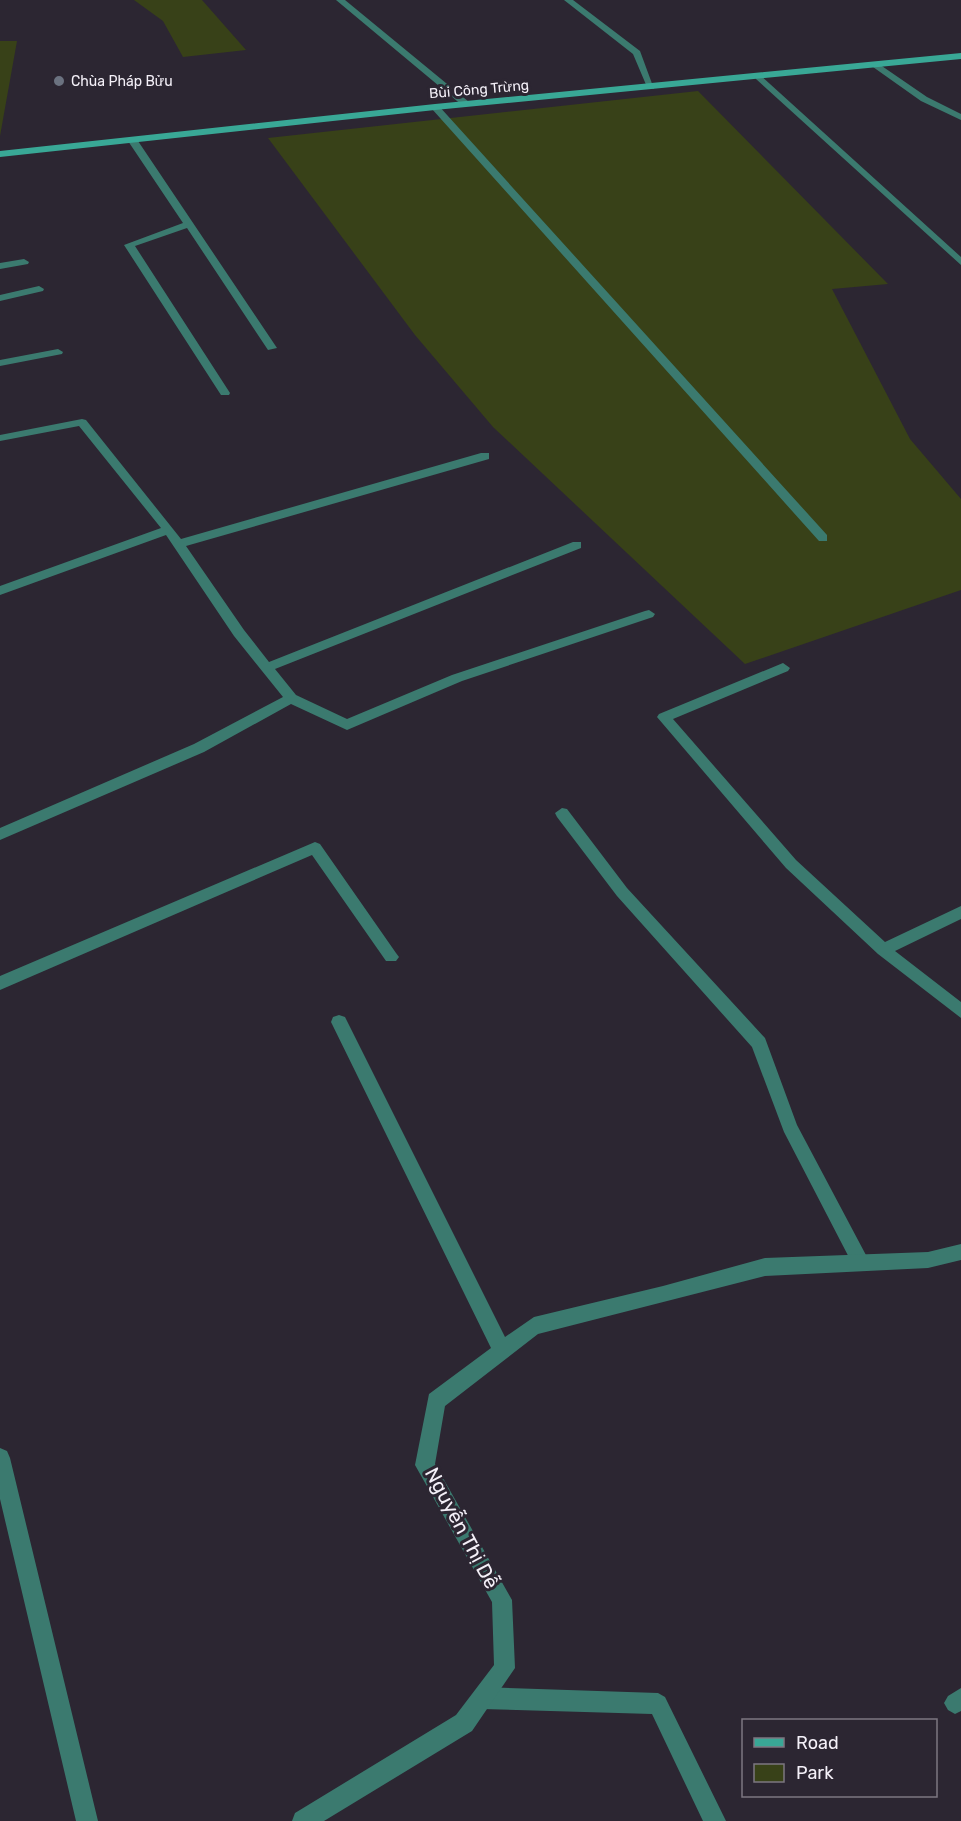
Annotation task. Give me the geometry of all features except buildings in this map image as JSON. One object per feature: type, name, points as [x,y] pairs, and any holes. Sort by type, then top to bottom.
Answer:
[{"type":"street","points":[[340,0],[466,104]]},
{"type":"street","points":[[568,0],[637,53],[651,87]]},
{"type":"street","name":"Bùi Công Trừng","points":[[0,154],[435,107],[961,56]]},
{"type":"street","points":[[876,64],[924,99],[961,117]]},
{"type":"street","points":[[759,77],[961,261]]},
{"type":"street","points":[[435,107],[823,538]]},
{"type":"street","points":[[133,141],[272,348]]},
{"type":"street","points":[[189,224],[166,230],[129,245],[225,393]]},
{"type":"street","points":[[0,266],[24,262]]},
{"type":"street","points":[[0,298],[39,290]]},
{"type":"street","points":[[0,363],[58,352]]},
{"type":"street","points":[[0,438],[82,422],[169,530],[266,668],[291,698],[347,724],[458,678],[650,614]]},
{"type":"street","points":[[177,544],[485,456]]},
{"type":"street","points":[[0,591],[169,530]]},
{"type":"street","points":[[266,668],[577,545]]},
{"type":"street","points":[[783,668],[664,717],[791,864],[883,950],[961,1011]]},
{"type":"street","points":[[0,834],[199,748],[291,698]]},
{"type":"street","points":[[562,813],[621,892],[759,1042],[790,1128],[861,1263]]},
{"type":"street","points":[[0,983],[315,848],[391,957]]},
{"type":"street","points":[[883,950],[961,912]]},
{"type":"street","points":[[339,1022],[502,1351]]},
{"type":"street","name":"Nguyễn Thị Dễ","points":[[303,1821],[464,1723],[505,1668],[502,1600],[425,1465],[436,1401],[534,1326],[663,1295],[765,1267],[928,1260],[961,1252]]},
{"type":"street","points":[[0,1458],[87,1821]]},
{"type":"street","points":[[482,1698],[658,1704],[715,1821]]},
{"type":"green space","points":[[134,0],[202,0],[246,50],[183,57],[163,21]]},
{"type":"green space","points":[[0,41],[17,41],[0,136]]},
{"type":"green space","points":[[698,91],[888,284],[832,289],[910,439],[961,499],[961,590],[745,664],[493,427],[415,335],[268,138]]},
{"type":"place","name":"Chùa Pháp Bửu","points":[[59,81]]}]
